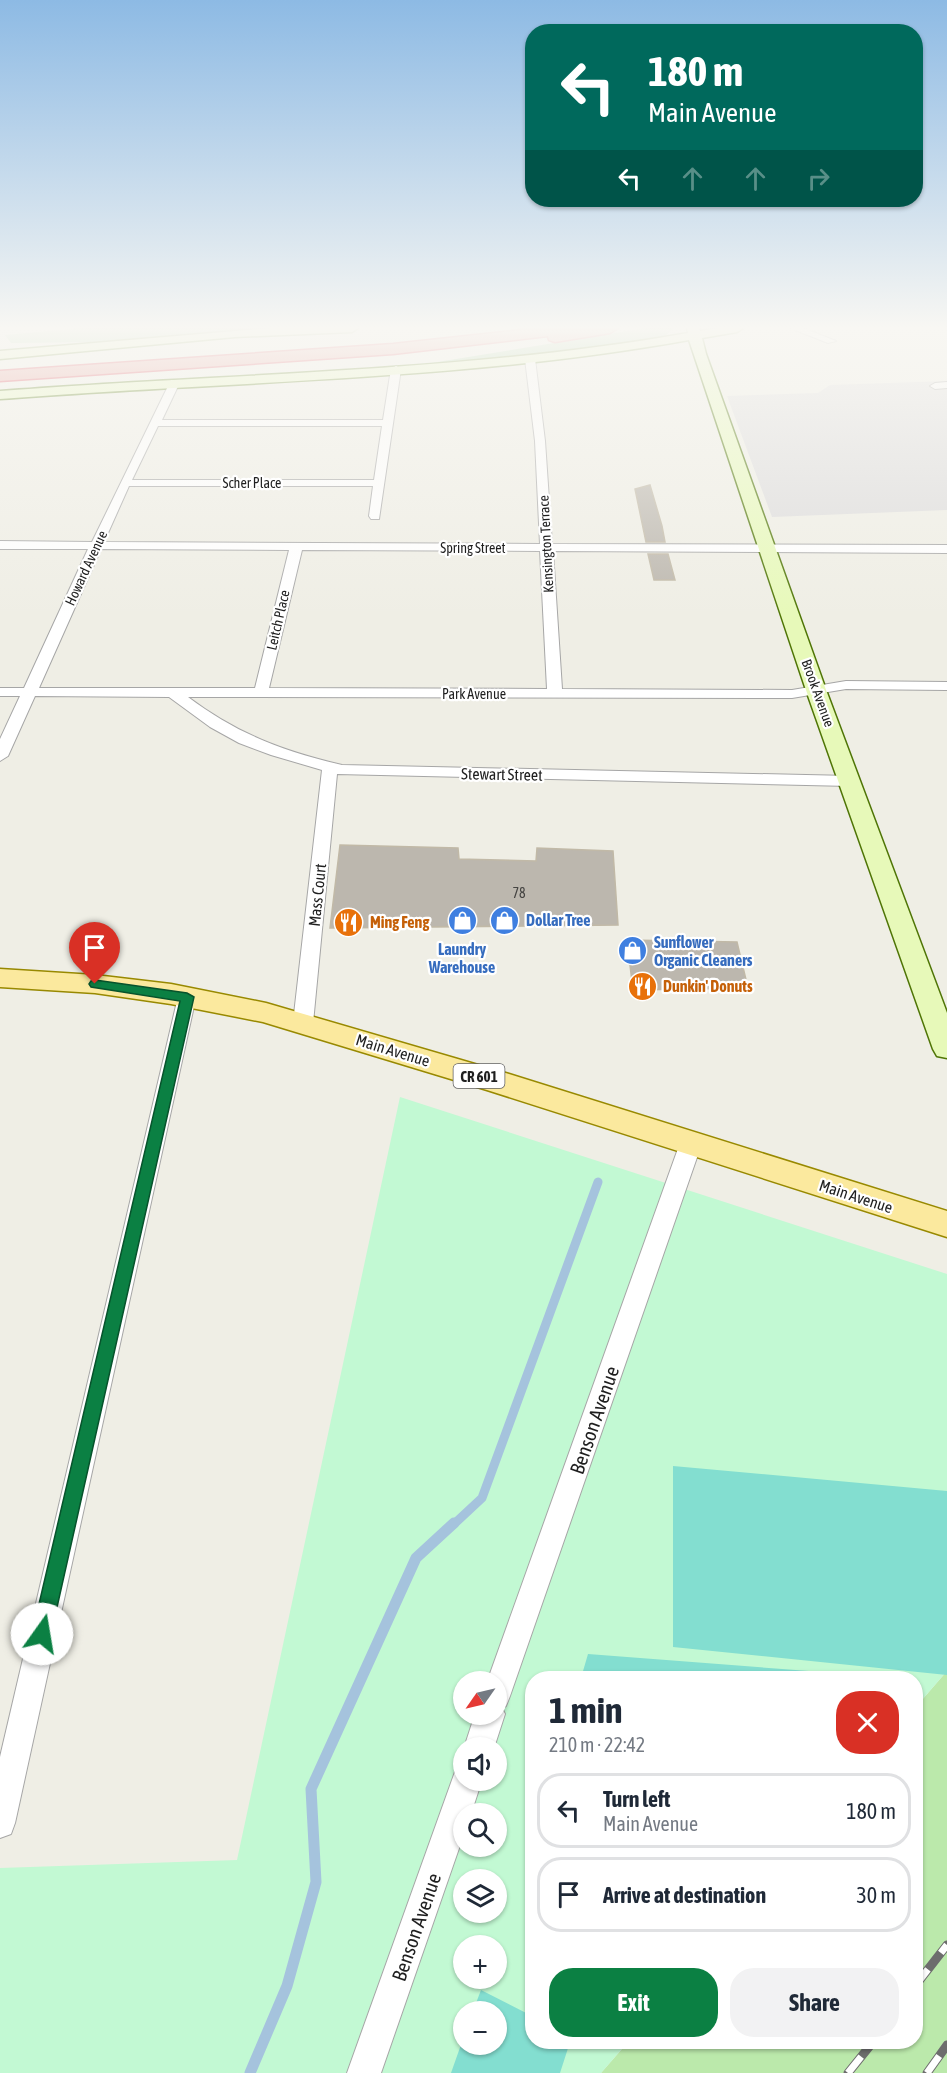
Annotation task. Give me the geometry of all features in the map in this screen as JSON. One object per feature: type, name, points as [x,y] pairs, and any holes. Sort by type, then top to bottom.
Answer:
[{"type":"main road","name":"Brook Avenue","points":[[724,425],[816,690],[947,1049]]},
{"type":"main road","name":"Main Avenue","points":[[0,978],[95,984],[187,997],[303,1023],[947,1224]]},
{"type":"street","name":"Howard Avenue","points":[[0,756],[125,483],[154,425]]},
{"type":"street","points":[[375,516],[389,425]]},
{"type":"street","name":"Kensington Terrace","points":[[538,425],[555,694]]},
{"type":"street","name":"Scher Place","points":[[125,483],[380,483]]},
{"type":"street","name":"Spring Street","points":[[0,545],[947,549]]},
{"type":"street","name":"Leitch Place","points":[[261,693],[296,546]]},
{"type":"street","name":"Park Avenue","points":[[0,692],[792,694],[846,685],[947,686]]},
{"type":"street","name":"Stewart Street","points":[[173,693],[215,724],[242,737],[330,768],[361,772],[850,781]]},
{"type":"street","name":"Mass Court","points":[[303,1023],[330,768]]},
{"type":"street","points":[[0,1823],[187,997]]},
{"type":"street","name":"Benson Avenue","points":[[505,1671],[691,1143]]},
{"type":"street","name":"Benson Avenue","points":[[364,2073],[463,1791]]},
{"type":"shaded area","points":[[738,425],[947,425],[947,510],[772,517]]},
{"type":"shaded area","points":[[673,1466],[947,1491],[947,1675],[673,1647]]},
{"type":"shaded area","points":[[588,1654],[809,1671],[583,1671]]},
{"type":"shaded area","points":[[481,1990],[503,2001],[477,2001]]},
{"type":"shaded area","points":[[507,2003],[525,2012],[525,2049],[568,2049],[560,2073],[451,2073],[457,2055],[507,2055]]},
{"type":"green space","points":[[400,1097],[947,1274],[947,1671],[923,1699],[923,1671],[525,1671],[525,2049],[622,2049],[601,2073],[0,2073],[0,1868],[237,1860]]},
{"type":"green space","points":[[947,1671],[947,2073],[601,2073],[622,2049],[923,2049],[923,1699]]},
{"type":"building","points":[[650,485],[665,542],[646,542],[635,489]]},
{"type":"building","points":[[648,554],[668,554],[675,580],[654,580]]},
{"type":"building","points":[[340,845],[458,848],[459,859],[536,861],[537,848],[613,851],[618,925],[330,928]]},
{"type":"building","points":[[627,940],[737,942],[748,988],[633,990]]},
{"type":"waterway","points":[[453,1525],[482,1498],[598,1182]]},
{"type":"waterway","points":[[250,2073],[287,1986],[316,1882],[311,1789],[416,1558],[454,1523]]},
{"type":"railway","points":[[923,1976],[947,1945]]},
{"type":"railway","points":[[927,2073],[947,2045]]},
{"type":"railway","points":[[848,2073],[867,2049]]},
{"type":"place","name":"Dollar Tree","points":[[505,920]]},
{"type":"place","name":"Laundry Warehouse","points":[[462,921]]},
{"type":"place","name":"Ming Feng","points":[[349,922]]},
{"type":"place","name":"Sunflower Organic Cleaners","points":[[633,951]]},
{"type":"place","name":"Dunkin' Donuts","points":[[642,986]]},
{"type":"route","points":[[42,1634],[187,997],[95,984]]}]
